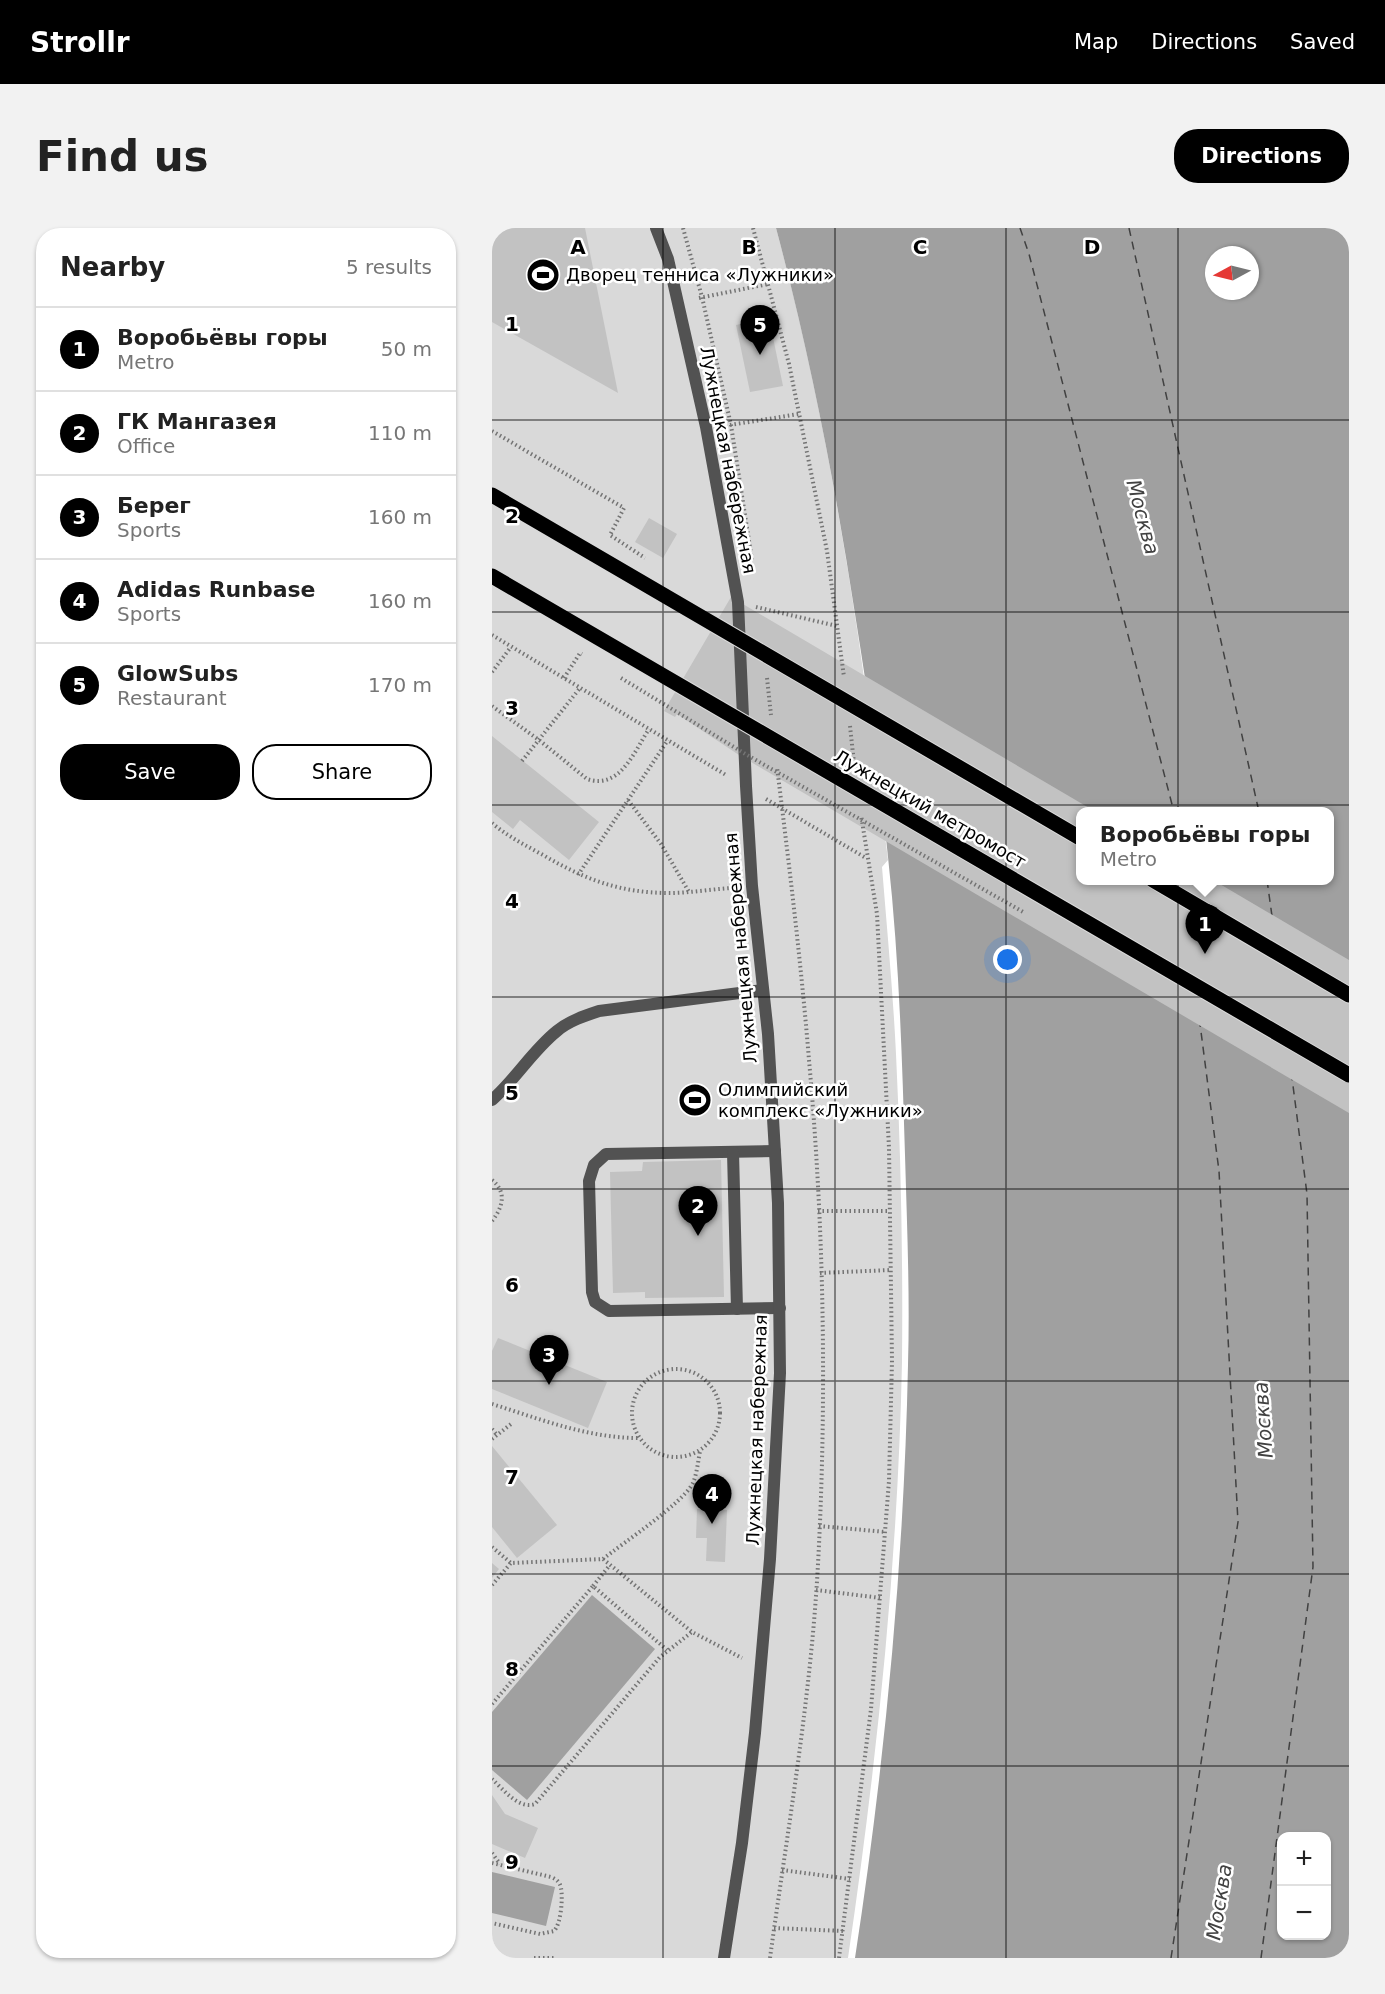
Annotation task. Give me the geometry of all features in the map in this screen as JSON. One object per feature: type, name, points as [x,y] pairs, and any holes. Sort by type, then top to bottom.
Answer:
[{"type":"main road","points":[[492,495],[1076,836]]},
{"type":"main road","name":"Лужнецкий метромост","points":[[492,576],[1349,1075]]},
{"type":"main road","points":[[1162,885],[1349,995]]},
{"type":"street","name":"Лужнецкая набережная","points":[[656,228],[668,259],[706,427],[738,602],[752,886],[768,1034],[775,1151],[780,1308],[778,1432],[765,1633],[742,1843],[724,1958]]},
{"type":"street","points":[[492,1100],[546,1041],[575,1019],[599,1011],[763,990]]},
{"type":"street","points":[[775,1151],[606,1154],[591,1171],[592,1292],[594,1300],[600,1307],[609,1311],[780,1308]]},
{"type":"street","points":[[733,1152],[737,1309]]},
{"type":"path","points":[[753,228],[789,364],[827,551],[845,687]]},
{"type":"path","points":[[678,302],[768,284]]},
{"type":"path","points":[[706,427],[799,414]]},
{"type":"path","points":[[492,431],[624,508],[610,535],[641,555]]},
{"type":"path","points":[[738,602],[837,626]]},
{"type":"path","points":[[492,635],[662,736]]},
{"type":"path","points":[[492,672],[511,647]]},
{"type":"path","points":[[564,678],[580,653]]},
{"type":"path","points":[[522,761],[580,688]]},
{"type":"path","points":[[492,706],[587,779],[606,782],[619,774],[649,729]]},
{"type":"path","points":[[849,721],[855,767]]},
{"type":"path","points":[[578,875],[668,740]]},
{"type":"path","points":[[628,800],[661,844],[689,892]]},
{"type":"path","points":[[838,1958],[871,1709],[886,1532],[892,1360],[889,1148],[877,914],[860,813]]},
{"type":"path","points":[[492,823],[578,875],[625,889],[671,893],[752,886]]},
{"type":"path","points":[[492,1180],[499,1185],[502,1195],[499,1212],[492,1221]]},
{"type":"path","points":[[818,1211],[890,1211]]},
{"type":"path","points":[[820,1273],[891,1270]]},
{"type":"path","points":[[664,1370],[685,1370],[704,1378],[713,1389],[720,1416],[717,1429],[710,1442],[700,1451],[687,1456],[666,1457],[647,1448],[638,1438],[631,1411],[634,1397],[641,1385],[651,1376],[664,1370]]},
{"type":"path","points":[[492,1404],[590,1434],[638,1438]]},
{"type":"path","points":[[492,1439],[511,1424]]},
{"type":"path","points":[[492,1429],[497,1435]]},
{"type":"path","points":[[492,1547],[511,1563],[603,1558],[682,1497],[695,1476],[700,1451]]},
{"type":"path","points":[[819,1526],[886,1532]]},
{"type":"path","points":[[603,1558],[693,1632],[743,1658]]},
{"type":"path","points":[[492,1585],[511,1563]]},
{"type":"path","points":[[492,1704],[610,1565]]},
{"type":"path","points":[[593,1586],[667,1650]]},
{"type":"path","points":[[816,1590],[880,1598]]},
{"type":"path","points":[[492,1779],[521,1804],[528,1806],[535,1804],[667,1650],[693,1632]]},
{"type":"path","points":[[492,1853],[500,1865]]},
{"type":"path","points":[[492,1863],[552,1877],[558,1881],[561,1888],[559,1923],[554,1931],[540,1934],[492,1923]]},
{"type":"path","points":[[782,1870],[850,1879]]},
{"type":"path","points":[[774,1928],[843,1931]]},
{"type":"path","points":[[534,1958],[554,1958]]},
{"type":"shaded area","name":"Олимпийский комплекс «Лужники»","points":[[492,228],[776,228],[813,384],[856,621],[888,860],[882,867],[895,1031],[901,1208],[902,1362],[891,1586],[877,1735],[848,1958],[492,1958]]},
{"type":"water","name":"Москва","points":[[776,228],[1349,228],[1349,1958],[855,1958],[884,1736],[891,1662],[906,1439],[909,1312],[901,1043],[892,894],[869,705],[830,468],[811,372]]},
{"type":"water","points":[[592,1595],[655,1649],[527,1800],[492,1770],[492,1712]]},
{"type":"water","points":[[492,1872],[555,1887],[546,1926],[492,1913]]},
{"type":"building","name":"Дворец тенниса «Лужники»","points":[[492,228],[585,228],[618,393],[492,322]]},
{"type":"building","points":[[769,318],[783,386],[750,392],[736,325]]},
{"type":"building","points":[[649,518],[677,534],[663,558],[635,542]]},
{"type":"building","points":[[731,597],[1088,807],[1076,807],[1076,885],[1222,885],[1349,960],[1349,1113],[739,755],[677,714],[675,717],[664,711]]},
{"type":"building","points":[[492,736],[599,822],[569,860],[520,820],[513,829],[492,812]]},
{"type":"building","points":[[721,1160],[724,1297],[645,1298],[645,1292],[613,1293],[610,1172],[642,1171],[643,1162]]},
{"type":"building","points":[[498,1338],[607,1382],[588,1428],[492,1389],[492,1351]]},
{"type":"building","points":[[492,1446],[557,1525],[517,1558],[492,1527]]},
{"type":"building","points":[[697,1509],[727,1510],[725,1562],[706,1561],[707,1538],[696,1538]]},
{"type":"building","points":[[492,1563],[499,1569],[492,1578]]},
{"type":"building","points":[[492,1795],[505,1814],[538,1828],[525,1858],[492,1844]]},
{"type":"ferry route","points":[[1020,228],[1029,254],[1173,807]]},
{"type":"ferry route","points":[[1129,228],[1258,807]]},
{"type":"ferry route","points":[[1268,885],[1272,916]]},
{"type":"ferry route","points":[[1171,1958],[1238,1522],[1219,1171],[1200,1024]]},
{"type":"ferry route","points":[[1261,1958],[1313,1567],[1307,1194],[1292,1078]]},
{"type":"place","name":"Дворец тенниса «Лужники»","points":[[543,275]]},
{"type":"place","name":"GlowSubs","points":[[760,355]]},
{"type":"place","name":"Воробьёвы горы","points":[[1205,954]]},
{"type":"place","name":"Олимпийский комплекс «Лужники»","points":[[695,1100]]},
{"type":"place","name":"ГК Мангазея","points":[[698,1236]]},
{"type":"place","name":"Берег","points":[[549,1385]]},
{"type":"place","name":"Adidas Runbase","points":[[712,1524]]}]
